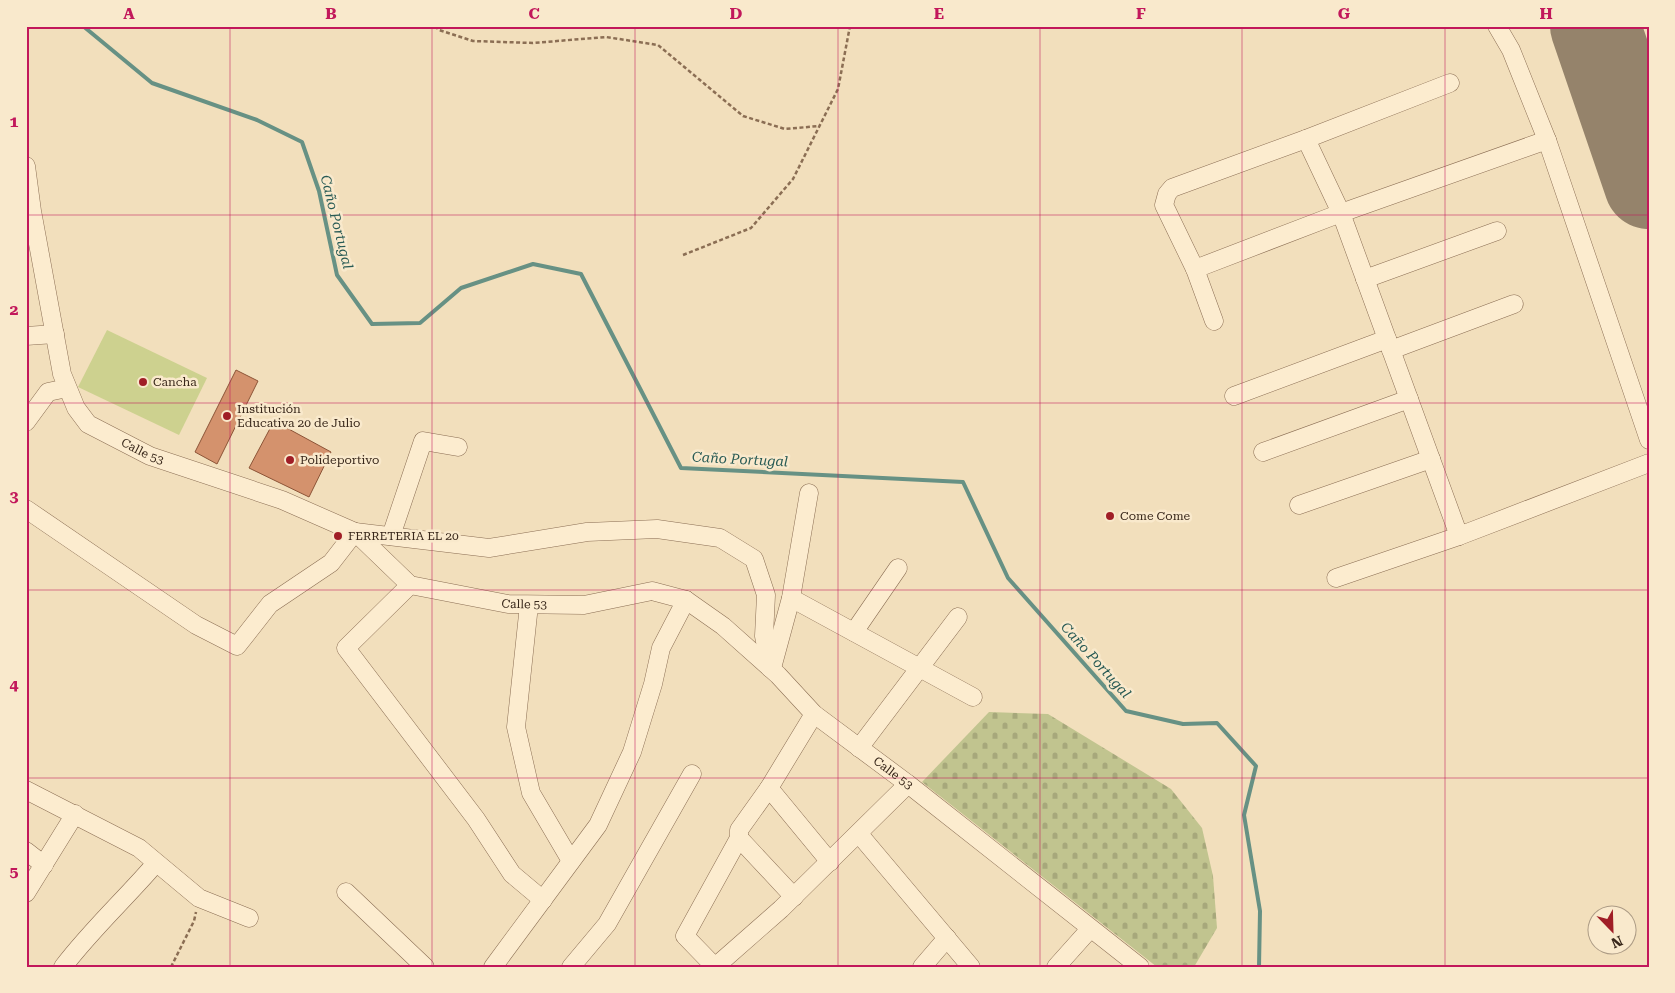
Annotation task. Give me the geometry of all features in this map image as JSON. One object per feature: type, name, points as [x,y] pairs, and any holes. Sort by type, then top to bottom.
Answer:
[{"type":"street","points":[[1496,26],[1511,50],[1546,140],[1649,440]]},
{"type":"street","points":[[1214,321],[1195,269],[1164,205],[1167,194],[1172,188],[1306,139],[1450,83]]},
{"type":"street","points":[[1306,139],[1341,213],[1459,536]]},
{"type":"street","points":[[1195,269],[1341,213],[1546,140]]},
{"type":"street","name":"Calle 53","points":[[26,166],[32,211],[67,388],[76,408],[88,424],[150,456],[282,500],[355,532],[410,586],[508,604],[584,605],[652,591],[686,600],[723,626],[771,668],[814,714],[908,784],[1140,967]]},
{"type":"street","points":[[1365,279],[1497,231]]},
{"type":"street","points":[[1234,396],[1514,304]]},
{"type":"street","points":[[26,336],[55,334]]},
{"type":"street","points":[[26,422],[48,392],[67,388]]},
{"type":"street","points":[[1263,452],[1409,399]]},
{"type":"street","points":[[391,536],[424,441],[458,446]]},
{"type":"street","points":[[1299,505],[1431,459]]},
{"type":"street","points":[[1336,578],[1459,536],[1649,463]]},
{"type":"street","points":[[771,668],[791,598],[809,492]]},
{"type":"street","points":[[26,509],[196,626],[237,646],[270,604],[331,563],[355,532],[490,548],[587,532],[657,529],[720,538],[754,559],[766,595],[764,636],[771,668]]},
{"type":"street","points":[[854,632],[898,568]]},
{"type":"street","points":[[410,586],[346,648],[476,819],[512,874],[543,900]]},
{"type":"street","points":[[791,598],[974,697]]},
{"type":"street","points":[[493,967],[598,825],[632,752],[661,648],[686,600]]},
{"type":"street","points":[[529,605],[516,727],[531,793],[571,862]]},
{"type":"street","points":[[859,748],[958,617]]},
{"type":"street","points":[[814,714],[769,788],[739,830],[739,838],[685,936],[715,967],[794,897],[908,784]]},
{"type":"street","points":[[571,967],[607,924],[692,774]]},
{"type":"street","points":[[769,788],[830,862]]},
{"type":"street","points":[[26,790],[139,848],[199,898],[249,918]]},
{"type":"street","points":[[26,893],[75,814]]},
{"type":"street","points":[[859,834],[971,967]]},
{"type":"street","points":[[739,838],[794,897]]},
{"type":"street","points":[[26,850],[44,865]]},
{"type":"street","points":[[63,967],[81,943],[130,894],[156,863]]},
{"type":"street","points":[[346,892],[425,967]]},
{"type":"street","points":[[1056,967],[1090,928]]},
{"type":"street","points":[[922,967],[947,938]]},
{"type":"path","points":[[435,26],[439,30],[473,41],[533,43],[606,37],[658,45],[743,116],[786,129],[819,126]]},
{"type":"path","points":[[683,255],[750,228],[793,179],[838,89],[850,26]]},
{"type":"path","points":[[171,967],[194,921],[199,898]]},
{"type":"green space","name":"Cancha","points":[[107,330],[207,378],[179,435],[78,387]]},
{"type":"green space","points":[[989,712],[1048,714],[1171,789],[1202,828],[1213,876],[1217,928],[1194,967],[1157,967],[922,782]]},
{"type":"building","name":"Institución Educativa 20 de Julio","points":[[236,370],[258,381],[217,464],[195,452]]},
{"type":"building","name":"Polideportivo","points":[[274,421],[331,452],[309,497],[249,468]]},
{"type":"waterway","name":"Caño Portugal","points":[[83,26],[152,83],[257,120],[302,142],[319,191],[337,275],[372,324],[420,323],[461,288],[533,264],[581,274],[681,468],[963,482],[1008,578],[1126,711],[1183,724],[1217,723],[1256,766],[1244,815],[1260,911],[1259,967]]},
{"type":"runway","points":[[1595,26],[1649,184]]},
{"type":"place","name":"Cancha","points":[[143,382]]},
{"type":"place","name":"Institución Educativa 20 de Julio","points":[[227,416]]},
{"type":"place","name":"Polideportivo","points":[[290,460]]},
{"type":"place","name":"Come Come","points":[[1110,516]]},
{"type":"place","name":"FERRETERIA EL 20","points":[[338,536]]}]
